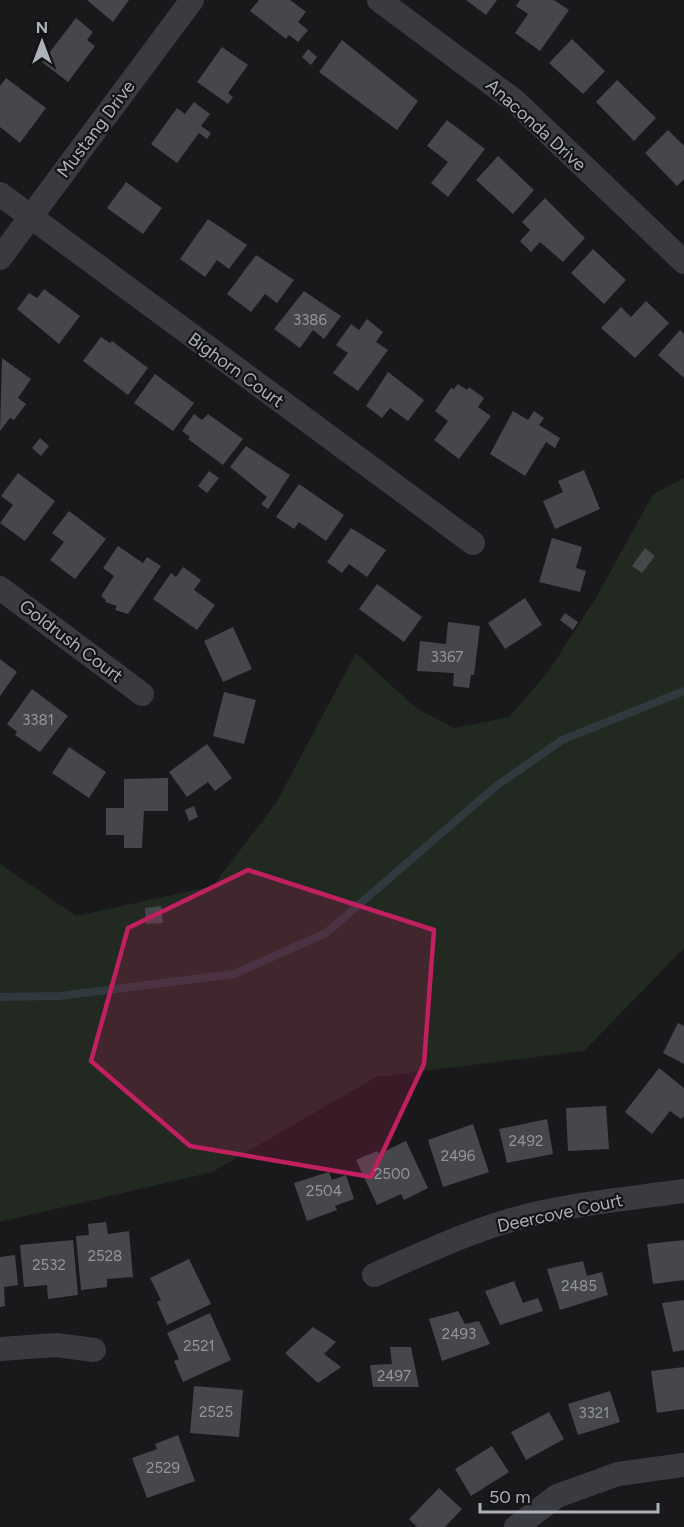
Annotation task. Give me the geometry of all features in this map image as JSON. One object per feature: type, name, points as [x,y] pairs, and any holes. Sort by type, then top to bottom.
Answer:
[{"type":"street","name":"Mustang Drive","points":[[0,258],[192,0]]},
{"type":"street","name":"Anaconda Drive","points":[[379,0],[515,101],[684,261]]},
{"type":"street","name":"Bighorn Court","points":[[0,194],[473,543]]},
{"type":"street","name":"Goldrush Court","points":[[0,588],[141,694]]},
{"type":"street","name":"Deercove Court","points":[[374,1275],[446,1242],[512,1220],[563,1209],[684,1191]]},
{"type":"street","points":[[0,1349],[56,1345],[94,1350]]},
{"type":"street","points":[[516,1527],[557,1496],[618,1474],[684,1465]]},
{"type":"highlighted area","points":[[248,870],[434,930],[424,1064],[371,1177],[190,1146],[91,1061],[128,928]]},
{"type":"shaded area","points":[[684,478],[684,948],[584,1051],[376,1077],[212,1172],[0,1222],[0,864],[76,916],[213,886],[276,803],[356,653],[416,708],[454,728],[509,717],[548,672],[597,596],[653,494]]},
{"type":"building","points":[[87,0],[129,0],[113,22]]},
{"type":"building","points":[[259,0],[290,0],[306,12],[298,22],[308,30],[298,42],[289,35],[286,39],[250,11]]},
{"type":"building","points":[[466,0],[497,0],[486,15]]},
{"type":"building","points":[[520,0],[554,0],[569,10],[540,51],[515,33],[528,14],[516,6]]},
{"type":"building","points":[[76,18],[93,32],[87,40],[95,46],[68,82],[42,62]]},
{"type":"building","points":[[572,39],[605,71],[583,94],[549,63]]},
{"type":"building","points":[[342,40],[418,101],[397,130],[319,72]]},
{"type":"building","points":[[222,47],[248,65],[228,93],[233,97],[228,104],[197,82]]},
{"type":"building","points":[[308,49],[317,57],[311,65],[302,57]]},
{"type":"building","points":[[6,78],[46,108],[20,143],[0,127],[0,86]]},
{"type":"building","points":[[617,80],[656,118],[634,141],[596,102]]},
{"type":"building","points":[[194,102],[210,114],[201,126],[211,133],[207,139],[199,133],[177,163],[151,144],[177,108],[185,114]]},
{"type":"building","points":[[447,120],[485,149],[448,197],[431,183],[448,162],[427,146]]},
{"type":"building","points":[[668,130],[684,146],[684,179],[677,186],[645,153]]},
{"type":"building","points":[[498,156],[534,190],[513,214],[476,180]]},
{"type":"building","points":[[126,182],[162,208],[143,234],[107,208]]},
{"type":"building","points":[[545,198],[585,238],[563,262],[540,242],[531,252],[520,241],[530,230],[522,222]]},
{"type":"building","points":[[208,219],[247,245],[229,269],[217,260],[205,277],[180,259]]},
{"type":"building","points":[[593,249],[626,280],[604,304],[571,273]]},
{"type":"building","points":[[256,255],[294,280],[277,303],[265,294],[251,312],[227,294]]},
{"type":"building","points":[[44,289],[80,316],[59,344],[17,309],[29,293],[37,298]]},
{"type":"building","points":[[304,291],[341,316],[324,339],[313,330],[300,348],[274,329]]},
{"type":"building","points":[[646,301],[669,323],[635,358],[601,328],[621,307],[631,317]]},
{"type":"building","points":[[367,319],[383,332],[376,342],[388,350],[358,391],[333,373],[348,353],[336,345],[351,324],[359,330]]},
{"type":"building","points":[[680,330],[684,334],[684,378],[658,355]]},
{"type":"building","points":[[101,337],[110,343],[112,341],[148,368],[128,395],[83,361]]},
{"type":"building","points":[[2,358],[31,379],[18,398],[26,404],[14,420],[10,418],[0,431]]},
{"type":"building","points":[[388,372],[424,400],[408,421],[390,408],[382,418],[366,406]]},
{"type":"building","points":[[155,374],[194,403],[173,431],[134,403]]},
{"type":"building","points":[[458,384],[467,390],[469,387],[484,398],[478,407],[491,416],[459,459],[434,440],[448,421],[435,411],[451,388],[454,389]]},
{"type":"building","points":[[513,411],[528,420],[534,411],[544,418],[539,425],[560,438],[555,448],[546,442],[525,476],[490,454]]},
{"type":"building","points":[[194,414],[202,420],[208,414],[243,439],[223,465],[188,439],[190,437],[182,431]]},
{"type":"building","points":[[40,438],[49,446],[41,456],[32,448]]},
{"type":"building","points":[[246,446],[290,475],[268,509],[261,504],[267,497],[230,467]]},
{"type":"building","points":[[584,470],[600,509],[555,529],[543,501],[563,492],[558,481]]},
{"type":"building","points":[[209,471],[219,478],[207,493],[198,486]]},
{"type":"building","points":[[18,473],[55,501],[25,541],[0,523],[13,505],[1,496]]},
{"type":"building","points":[[299,484],[344,515],[326,541],[299,522],[294,529],[276,517]]},
{"type":"building","points":[[69,511],[106,539],[75,579],[50,560],[64,542],[52,533]]},
{"type":"building","points":[[351,528],[386,550],[367,577],[349,564],[342,573],[327,562]]},
{"type":"building","points":[[552,538],[582,547],[576,568],[586,571],[580,592],[539,582]]},
{"type":"building","points":[[118,546],[143,563],[147,557],[161,566],[128,614],[115,610],[117,606],[105,602],[106,600],[101,596],[114,576],[103,568]]},
{"type":"building","points":[[645,548],[655,556],[642,573],[632,566]]},
{"type":"building","points":[[183,567],[201,580],[194,590],[215,605],[197,630],[153,599],[171,573],[176,577]]},
{"type":"building","points":[[377,584],[422,617],[404,642],[359,609]]},
{"type":"building","points":[[525,598],[542,625],[505,649],[488,623]]},
{"type":"building","points":[[565,613],[578,622],[573,630],[560,620]]},
{"type":"building","points":[[448,622],[480,626],[474,675],[471,675],[469,688],[453,686],[454,673],[417,671],[420,641],[446,644]]},
{"type":"building","points":[[233,627],[252,669],[223,682],[204,641]]},
{"type":"building","points":[[0,659],[17,672],[0,696]]},
{"type":"building","points":[[32,689],[68,716],[40,752],[15,735],[17,732],[7,724]]},
{"type":"building","points":[[224,692],[256,700],[244,744],[213,736]]},
{"type":"building","points":[[207,744],[232,778],[215,791],[208,782],[187,797],[169,772]]},
{"type":"building","points":[[69,747],[106,772],[89,798],[52,773]]},
{"type":"building","points":[[168,778],[168,811],[144,811],[142,848],[124,848],[124,835],[106,835],[106,808],[124,808],[124,779]]},
{"type":"building","points":[[194,806],[198,817],[189,821],[185,810]]},
{"type":"building","points":[[161,906],[163,923],[146,924],[145,908]]},
{"type":"building","points":[[678,1023],[684,1026],[684,1064],[663,1053]]},
{"type":"building","points":[[659,1068],[684,1088],[684,1116],[681,1119],[670,1111],[652,1134],[625,1112]]},
{"type":"building","points":[[606,1106],[609,1149],[568,1151],[566,1108]]},
{"type":"building","points":[[547,1119],[553,1154],[507,1163],[499,1129]]},
{"type":"building","points":[[473,1124],[489,1172],[443,1187],[428,1140]]},
{"type":"building","points":[[406,1141],[428,1188],[404,1200],[401,1194],[377,1205],[356,1160],[377,1151],[379,1154]]},
{"type":"building","points":[[329,1172],[332,1180],[346,1175],[354,1199],[335,1206],[337,1210],[307,1221],[294,1183]]},
{"type":"building","points":[[106,1222],[108,1234],[129,1231],[133,1277],[107,1279],[107,1287],[81,1290],[76,1236],[89,1235],[88,1224]]},
{"type":"building","points":[[73,1240],[78,1295],[48,1299],[47,1285],[24,1287],[20,1245]]},
{"type":"building","points":[[684,1240],[684,1280],[653,1284],[647,1244]]},
{"type":"building","points":[[15,1255],[18,1285],[4,1287],[5,1306],[0,1307],[0,1257]]},
{"type":"building","points":[[189,1259],[211,1304],[167,1325],[157,1302],[161,1300],[150,1278]]},
{"type":"building","points":[[583,1261],[587,1276],[602,1272],[608,1295],[560,1310],[547,1269]]},
{"type":"building","points":[[514,1281],[523,1303],[538,1298],[543,1311],[500,1325],[485,1291]]},
{"type":"building","points":[[684,1300],[684,1350],[673,1352],[662,1303]]},
{"type":"building","points":[[458,1311],[465,1324],[479,1321],[490,1344],[442,1361],[429,1319]]},
{"type":"building","points":[[210,1313],[231,1360],[183,1382],[174,1361],[179,1359],[167,1333]]},
{"type":"building","points":[[313,1327],[336,1342],[324,1354],[341,1367],[318,1383],[285,1353]]},
{"type":"building","points":[[390,1347],[411,1347],[419,1387],[373,1387],[370,1365],[392,1364]]},
{"type":"building","points":[[684,1367],[684,1409],[657,1413],[651,1371]]},
{"type":"building","points":[[194,1386],[243,1390],[239,1437],[190,1433]]},
{"type":"building","points":[[610,1391],[620,1422],[578,1435],[568,1404]]},
{"type":"building","points":[[549,1412],[564,1439],[526,1460],[511,1432]]},
{"type":"building","points":[[178,1435],[195,1481],[147,1498],[132,1458],[157,1449],[155,1444]]},
{"type":"building","points":[[492,1446],[509,1472],[471,1496],[455,1469]]},
{"type":"building","points":[[439,1488],[462,1509],[445,1527],[417,1527],[409,1519]]},
{"type":"waterway","points":[[0,997],[60,996],[234,974],[326,933],[495,787],[562,740],[684,691]]}]
